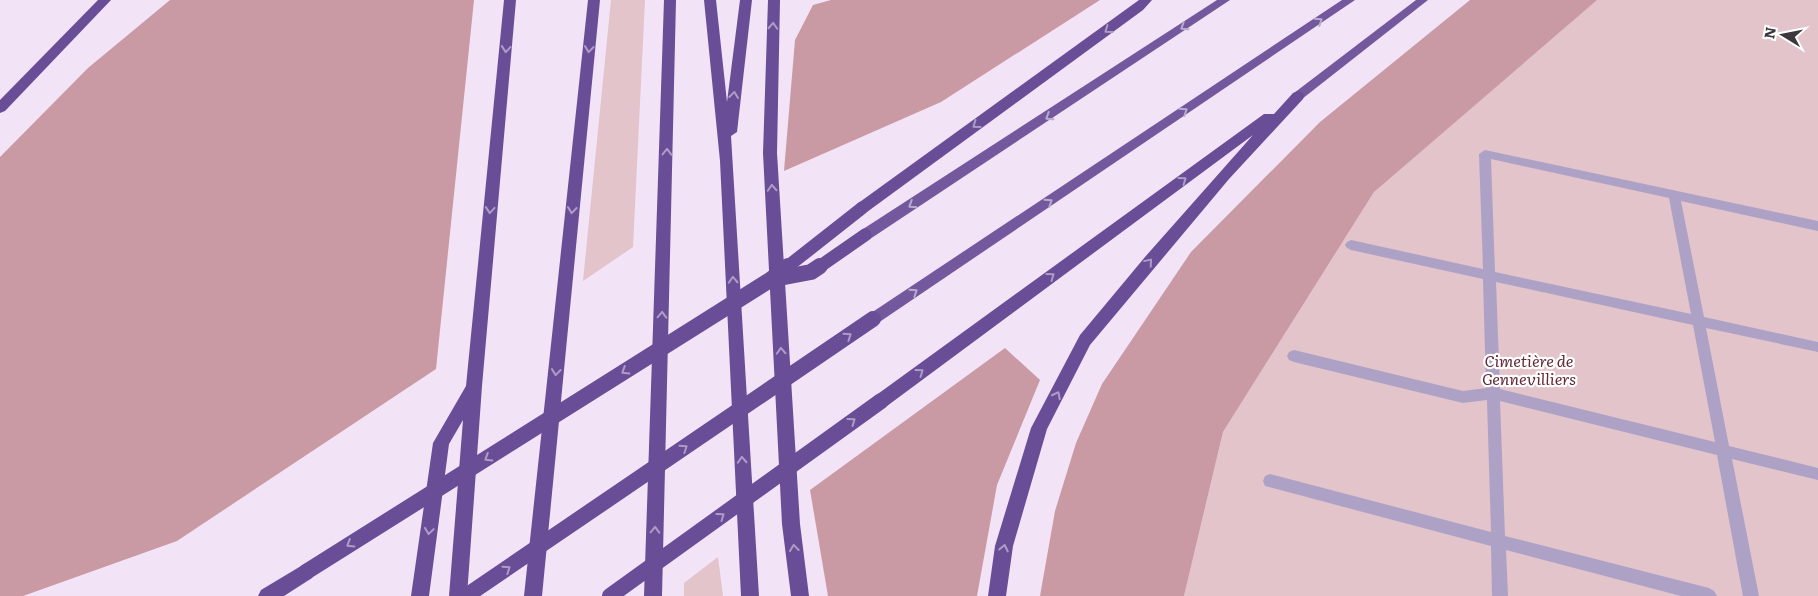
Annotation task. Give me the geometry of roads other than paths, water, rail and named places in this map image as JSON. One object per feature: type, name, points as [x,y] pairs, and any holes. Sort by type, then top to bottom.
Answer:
[{"type":"highway","points":[[0,108],[105,0]]},
{"type":"highway","points":[[458,596],[474,386],[510,0]]},
{"type":"highway","points":[[533,596],[594,0]]},
{"type":"highway","points":[[653,596],[670,0]]},
{"type":"highway","points":[[710,0],[727,160],[750,596]]},
{"type":"highway","points":[[727,160],[746,0]]},
{"type":"highway","points":[[774,0],[770,153],[791,524],[800,596]]},
{"type":"highway","points":[[267,596],[770,280],[862,208],[1109,29],[1146,0]]},
{"type":"highway","points":[[770,280],[811,272],[1225,0]]},
{"type":"highway","points":[[466,596],[873,319],[1350,0]]},
{"type":"highway","points":[[610,596],[881,401],[1298,96],[1423,0]]},
{"type":"highway","points":[[997,596],[1004,546],[1039,428],[1085,340],[1150,260],[1224,175],[1298,96]]},
{"type":"highway","points":[[420,596],[441,442],[474,386]]},
{"type":"lane","points":[[1500,596],[1486,154],[1818,226]]},
{"type":"lane","points":[[1674,195],[1751,596]]},
{"type":"lane","points":[[1351,245],[1818,347]]},
{"type":"lane","points":[[1294,356],[1463,397],[1493,394],[1818,474]]},
{"type":"lane","points":[[1270,481],[1709,596]]},
{"type":"park label","name":"Cimetière de Gennevilliers","points":[[1529,369]]}]
